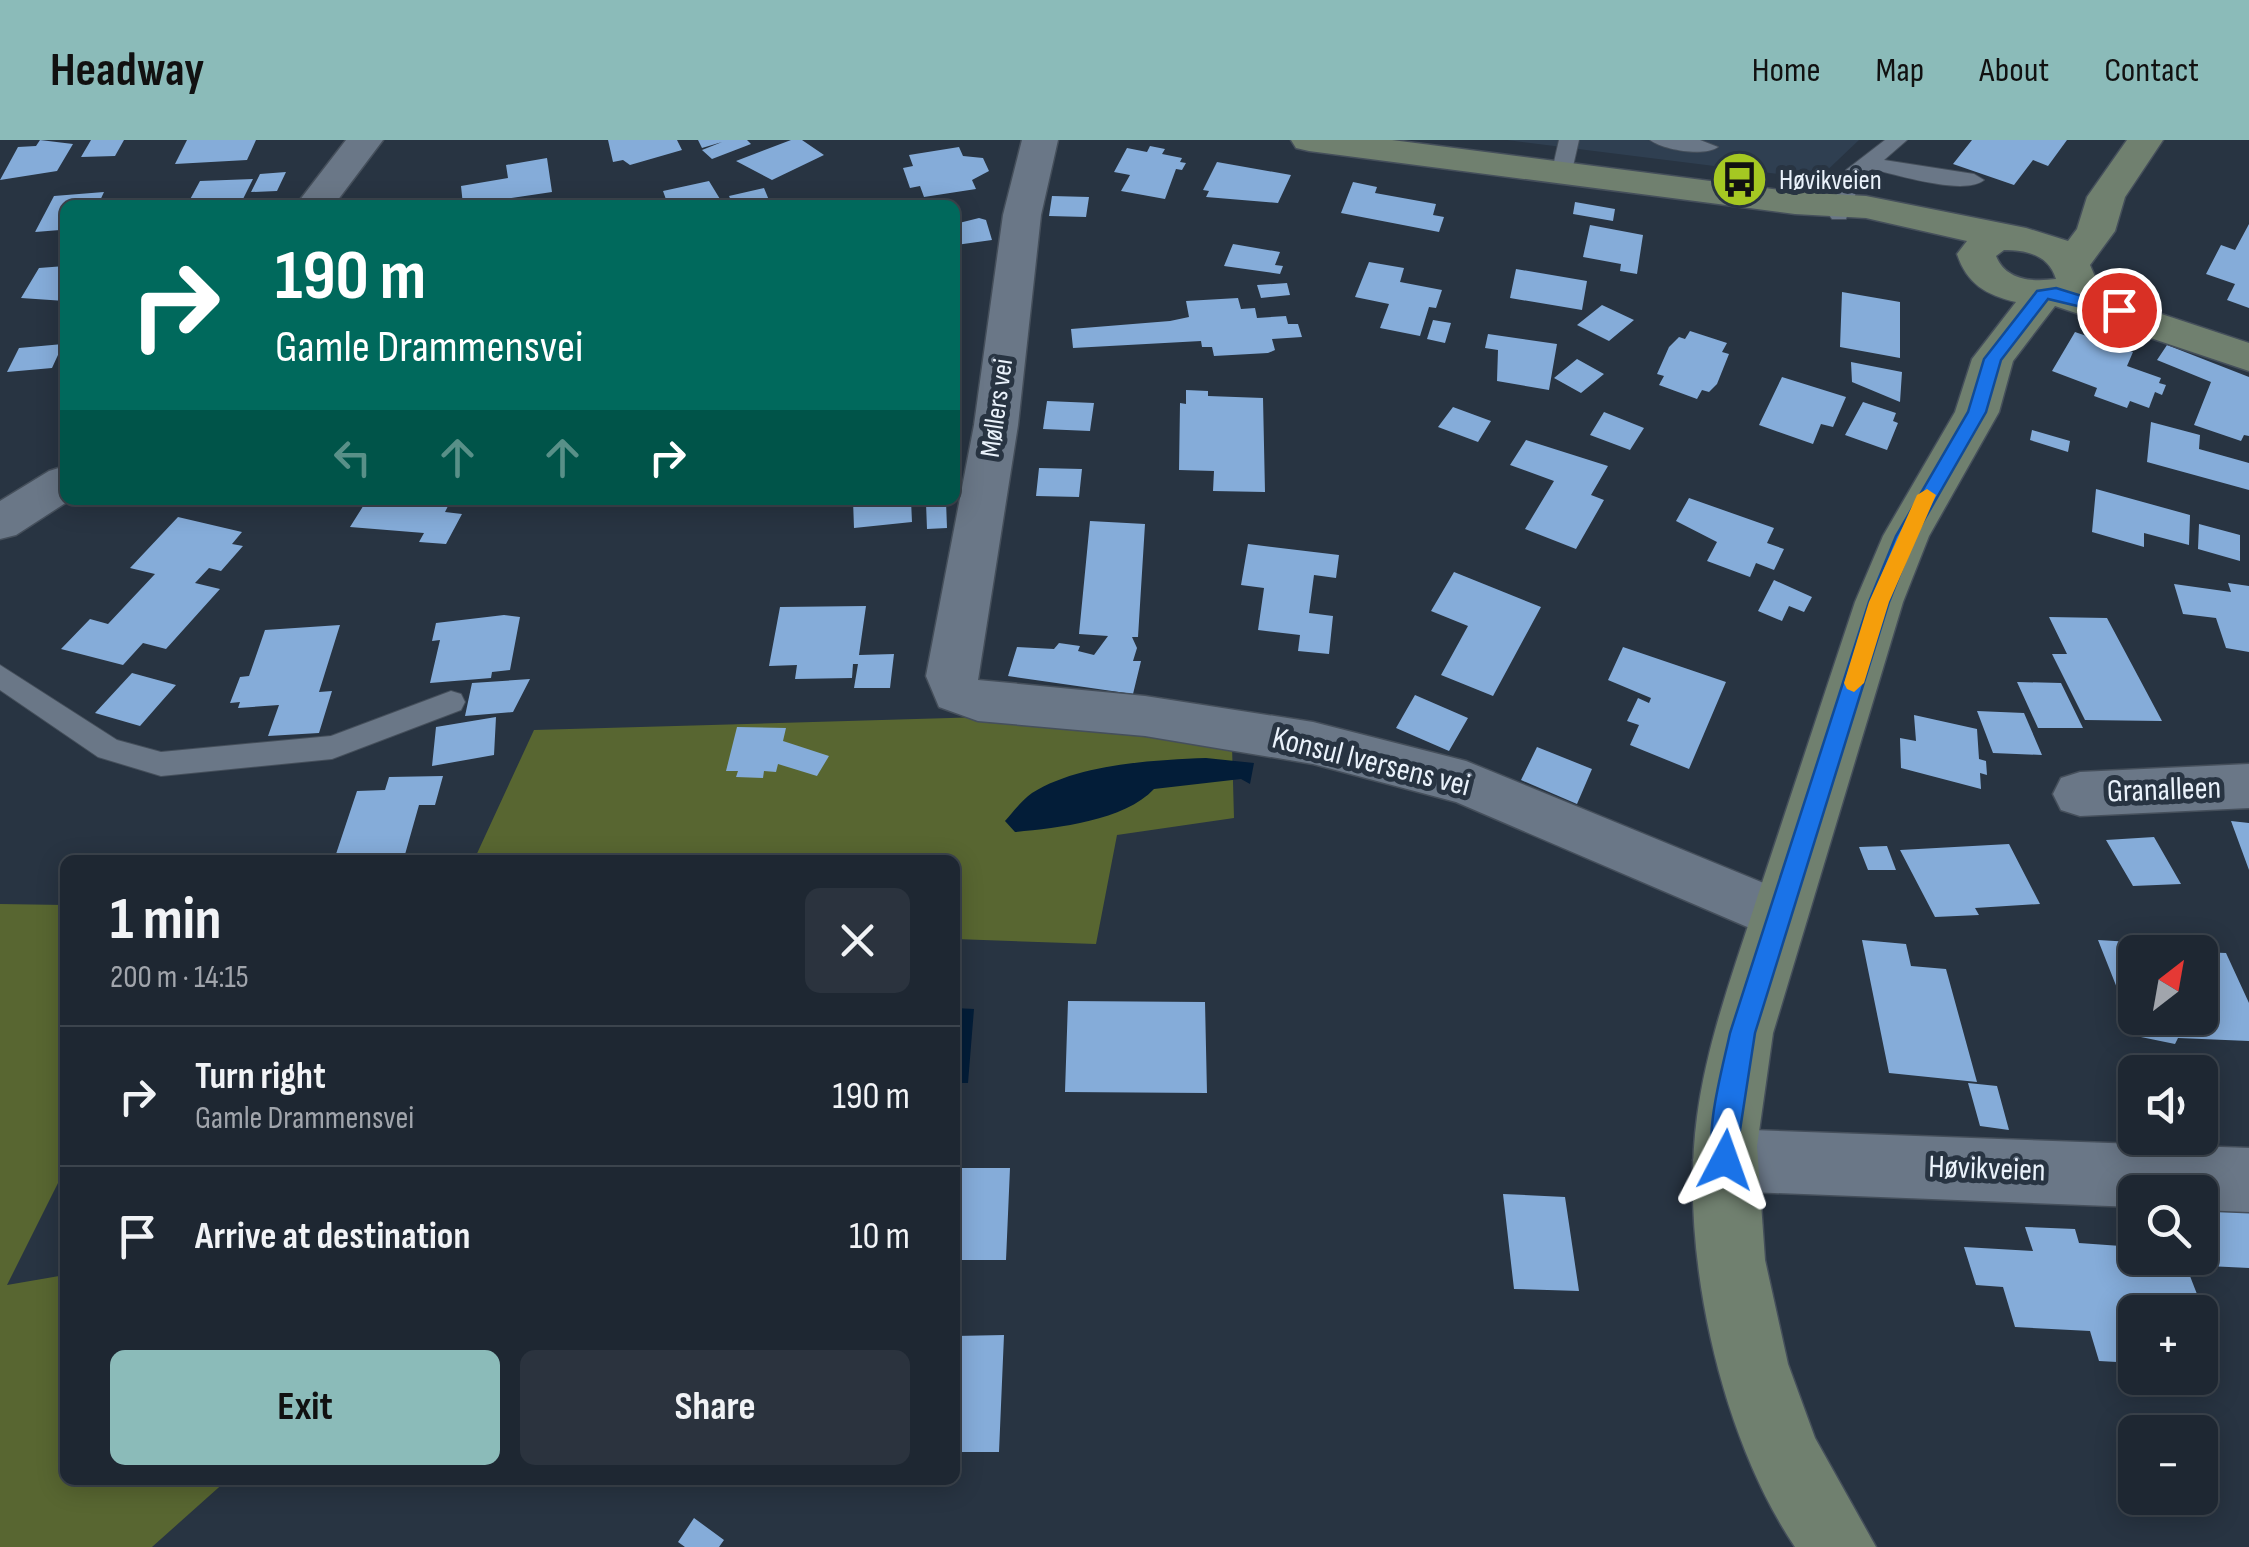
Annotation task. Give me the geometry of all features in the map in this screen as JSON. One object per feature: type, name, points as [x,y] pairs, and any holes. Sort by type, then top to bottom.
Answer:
[{"type":"main road","points":[[1309,140],[1565,157],[1840,209],[1995,252],[2049,247],[2061,280],[2249,358]]},
{"type":"main road","points":[[1993,359],[2061,280],[2096,231],[2106,196],[2145,140]]},
{"type":"main road","points":[[1995,252],[2106,196]]},
{"type":"main road","points":[[1839,1547],[1790,1464],[1755,1368],[1728,1223],[1725,1160],[1729,1102],[1743,1033],[1879,602],[1906,536],[1977,412],[1993,359],[1995,252]]},
{"type":"street","points":[[319,200],[365,140]]},
{"type":"street","name":"Møllers vei","points":[[952,676],[996,425],[1022,215],[1040,140]]},
{"type":"street","points":[[0,523],[60,485]]},
{"type":"street","name":"Konsul Iversens vei","points":[[952,676],[957,693],[978,701],[1145,716],[1313,743],[1466,783],[1780,916]]},
{"type":"street","name":"Granalleen","points":[[2080,794],[2249,786]]},
{"type":"street","name":"Høvikveien","points":[[1725,1160],[2249,1180]]},
{"type":"lane","points":[[1660,140],[1708,147]]},
{"type":"lane","points":[[1840,209],[1852,174],[1897,140]]},
{"type":"lane","points":[[1866,162],[1935,177],[1974,180]]},
{"type":"lane","points":[[0,676],[108,749],[161,764],[332,747],[451,702]]},
{"type":"shaded area","points":[[1507,140],[1859,140],[1818,179]]},
{"type":"shaded area","points":[[1206,758],[1254,763],[1250,784],[1241,779],[1154,789],[1126,809],[1108,816],[1050,828],[1015,832],[1005,821],[1032,793],[1071,776],[1140,762]]},
{"type":"shaded area","points":[[960,1008],[974,1009],[968,1083],[960,1083]]},
{"type":"green space","points":[[1231,710],[1234,818],[1117,835],[1096,944],[960,939],[960,855],[476,855],[534,730]]},
{"type":"green space","points":[[0,904],[60,905],[60,1179],[7,1285],[60,1276],[60,1485],[221,1485],[152,1547],[0,1547]]},
{"type":"building","points":[[40,140],[73,144],[57,171],[0,180],[18,147],[36,146]]},
{"type":"building","points":[[91,140],[124,140],[115,156],[81,157]]},
{"type":"building","points":[[187,140],[256,140],[247,160],[175,164]]},
{"type":"building","points":[[608,140],[677,140],[682,150],[630,165],[623,160],[613,162]]},
{"type":"building","points":[[698,140],[747,140],[751,144],[712,159],[702,150],[722,142],[702,148]]},
{"type":"building","points":[[791,140],[802,140],[824,155],[772,180],[736,161]]},
{"type":"building","points":[[1972,140],[2067,140],[2048,166],[2033,160],[2014,185],[1953,164]]},
{"type":"building","points":[[1150,146],[1165,149],[1162,154],[1182,158],[1180,162],[1186,163],[1182,170],[1176,169],[1165,199],[1121,191],[1130,175],[1114,172],[1127,148],[1147,152]]},
{"type":"building","points":[[959,147],[963,156],[983,158],[989,171],[972,180],[976,189],[924,197],[920,186],[910,188],[903,168],[913,166],[909,155]]},
{"type":"building","points":[[547,158],[552,192],[497,200],[462,200],[461,186],[508,178],[506,165]]},
{"type":"building","points":[[1217,162],[1291,175],[1278,203],[1206,197],[1209,191],[1203,190]]},
{"type":"building","points":[[286,172],[277,191],[251,192],[260,174]]},
{"type":"building","points":[[253,179],[242,200],[190,200],[200,181]]},
{"type":"building","points":[[709,181],[721,200],[666,200],[663,191]]},
{"type":"building","points":[[1353,182],[1377,187],[1375,193],[1436,204],[1433,215],[1444,217],[1439,232],[1341,213]]},
{"type":"building","points":[[764,188],[769,200],[731,200],[729,196]]},
{"type":"building","points":[[104,192],[100,200],[60,200],[60,230],[35,232],[54,196]]},
{"type":"building","points":[[1052,196],[1089,197],[1086,217],[1049,216]]},
{"type":"building","points":[[1575,202],[1615,209],[1613,221],[1573,214]]},
{"type":"building","points":[[986,220],[992,240],[960,244],[960,223]]},
{"type":"building","points":[[2249,224],[2249,308],[2227,300],[2235,284],[2206,274],[2221,245],[2235,250]]},
{"type":"building","points":[[1590,225],[1643,235],[1637,274],[1620,271],[1621,264],[1583,257]]},
{"type":"building","points":[[1233,244],[1280,252],[1275,265],[1283,266],[1280,274],[1224,266]]},
{"type":"building","points":[[1369,262],[1404,268],[1400,282],[1442,290],[1436,308],[1429,307],[1420,336],[1380,328],[1389,304],[1355,297]]},
{"type":"building","points":[[60,266],[60,301],[21,298],[39,268]]},
{"type":"building","points":[[1516,269],[1587,281],[1582,310],[1510,298]]},
{"type":"building","points":[[1287,283],[1290,295],[1261,298],[1257,285]]},
{"type":"building","points":[[1842,292],[1900,302],[1900,358],[1840,347]]},
{"type":"building","points":[[1238,298],[1241,309],[1255,308],[1257,318],[1286,316],[1288,324],[1298,324],[1302,337],[1272,339],[1275,350],[1268,353],[1214,356],[1212,347],[1202,347],[1201,341],[1073,348],[1071,329],[1170,321],[1189,317],[1186,301]]},
{"type":"building","points":[[1602,305],[1634,320],[1609,341],[1577,325]]},
{"type":"building","points":[[1433,320],[1451,323],[1445,343],[1427,339]]},
{"type":"building","points":[[1690,331],[1727,343],[1722,352],[1729,354],[1717,384],[1709,392],[1702,390],[1697,399],[1659,385],[1664,376],[1657,374],[1669,347],[1679,337],[1685,339]]},
{"type":"building","points":[[2075,332],[2133,352],[2127,366],[2161,378],[2159,383],[2166,385],[2162,395],[2155,392],[2149,408],[2130,401],[2127,408],[2094,396],[2097,388],[2052,371]]},
{"type":"building","points":[[1488,334],[1557,344],[1549,390],[1497,381],[1498,350],[1485,348]]},
{"type":"building","points":[[60,344],[52,368],[7,372],[19,348]]},
{"type":"building","points":[[2167,345],[2249,377],[2249,436],[2244,435],[2241,441],[2194,425],[2211,382],[2157,360]]},
{"type":"building","points":[[1577,359],[1604,374],[1581,393],[1554,378]]},
{"type":"building","points":[[1851,362],[1902,372],[1900,402],[1852,382]]},
{"type":"building","points":[[1782,377],[1846,397],[1833,427],[1821,424],[1813,444],[1759,425]]},
{"type":"building","points":[[1186,390],[1208,391],[1208,396],[1263,398],[1265,492],[1213,491],[1214,471],[1179,470],[1180,403],[1186,404]]},
{"type":"building","points":[[1047,401],[1094,403],[1090,431],[1043,429]]},
{"type":"building","points":[[1863,402],[1896,413],[1893,421],[1898,423],[1887,450],[1845,435]]},
{"type":"building","points":[[1453,407],[1491,421],[1478,442],[1438,427]]},
{"type":"building","points":[[1604,412],[1644,428],[1630,450],[1590,435]]},
{"type":"building","points":[[2151,422],[2200,435],[2199,449],[2249,463],[2249,490],[2147,462]]},
{"type":"building","points":[[2032,430],[2070,441],[2068,452],[2030,440]]},
{"type":"building","points":[[1526,440],[1608,466],[1591,495],[1604,500],[1576,549],[1525,529],[1554,481],[1510,465]]},
{"type":"building","points":[[1039,468],[1082,469],[1079,497],[1036,496]]},
{"type":"building","points":[[2096,489],[2190,515],[2189,545],[2144,533],[2144,547],[2092,532]]},
{"type":"building","points":[[1689,498],[1774,528],[1767,543],[1784,549],[1774,570],[1756,563],[1750,577],[1707,561],[1717,542],[1676,521]]},
{"type":"building","points":[[364,505],[448,505],[445,512],[462,514],[446,544],[419,542],[424,533],[350,527]]},
{"type":"building","points":[[853,505],[911,505],[912,522],[854,528]]},
{"type":"building","points":[[926,505],[946,505],[947,528],[927,529]]},
{"type":"building","points":[[178,517],[242,532],[232,544],[243,546],[221,571],[209,568],[195,583],[220,589],[166,649],[143,643],[123,665],[61,649],[90,619],[108,624],[155,574],[130,568]]},
{"type":"building","points":[[1090,521],[1145,524],[1138,637],[1132,637],[1137,648],[1133,661],[1141,661],[1133,694],[1008,676],[1017,647],[1054,649],[1059,643],[1080,646],[1078,651],[1094,655],[1108,636],[1079,634]]},
{"type":"building","points":[[2199,524],[2240,535],[2240,561],[2198,549]]},
{"type":"building","points":[[1248,544],[1339,555],[1336,578],[1314,575],[1309,613],[1333,616],[1329,654],[1298,651],[1300,635],[1258,630],[1264,588],[1241,585]]},
{"type":"building","points":[[1454,572],[1541,607],[1493,696],[1441,675],[1468,626],[1431,611]]},
{"type":"building","points":[[1774,580],[1812,597],[1804,612],[1789,606],[1782,621],[1758,611]]},
{"type":"building","points":[[2228,583],[2249,586],[2249,652],[2226,648],[2216,618],[2183,614],[2174,584],[2231,592]]},
{"type":"building","points":[[866,606],[859,655],[894,654],[890,688],[854,688],[858,664],[853,664],[852,678],[795,679],[797,665],[769,666],[780,607]]},
{"type":"building","points":[[504,615],[520,617],[510,670],[492,672],[491,678],[430,683],[440,640],[432,641],[436,623]]},
{"type":"building","points":[[2049,617],[2107,618],[2162,721],[2085,720],[2052,654],[2067,654]]},
{"type":"building","points":[[340,625],[319,692],[332,691],[319,733],[268,736],[279,705],[238,708],[240,702],[230,703],[240,677],[249,676],[265,630]]},
{"type":"building","points":[[1623,647],[1726,682],[1689,769],[1630,745],[1639,725],[1627,721],[1638,698],[1649,703],[1651,698],[1608,680]]},
{"type":"building","points":[[132,673],[176,685],[140,726],[95,713]]},
{"type":"building","points":[[530,679],[513,712],[465,716],[472,683]]},
{"type":"building","points":[[2017,682],[2061,683],[2083,728],[2038,728]]},
{"type":"building","points":[[1415,695],[1468,718],[1449,751],[1396,728]]},
{"type":"building","points":[[1977,711],[2024,713],[2042,755],[1993,753]]},
{"type":"building","points":[[1914,715],[1977,729],[1979,759],[1986,761],[1987,775],[1980,773],[1981,789],[1901,768],[1900,738],[1916,741]]},
{"type":"building","points":[[496,717],[494,755],[432,766],[436,727]]},
{"type":"building","points":[[737,727],[786,728],[783,741],[829,756],[817,776],[778,764],[776,772],[764,771],[763,778],[736,777],[738,771],[726,771]]},
{"type":"building","points":[[1537,747],[1592,769],[1577,804],[1521,780]]},
{"type":"building","points":[[443,776],[435,805],[419,805],[405,855],[336,855],[357,791],[385,790],[389,777]]},
{"type":"building","points":[[2231,821],[2249,823],[2249,870]]},
{"type":"building","points":[[2154,837],[2181,884],[2133,886],[2106,840]]},
{"type":"building","points":[[2009,844],[2040,904],[1975,908],[1979,915],[1935,917],[1900,850]]},
{"type":"building","points":[[1887,846],[1896,870],[1868,870],[1859,847]]},
{"type":"building","points":[[1862,940],[1906,944],[1911,966],[1946,969],[1977,1082],[1889,1073]]},
{"type":"building","points":[[2098,940],[2118,941],[2118,991]]},
{"type":"building","points":[[2218,953],[2226,953],[2249,1003],[2249,1041],[2178,1038],[2175,1044],[2136,1036],[2218,1035]]},
{"type":"building","points":[[1068,1001],[1205,1002],[1207,1093],[1065,1092]]},
{"type":"building","points":[[1968,1083],[1997,1086],[2009,1130],[1980,1126]]},
{"type":"building","points":[[960,1168],[1010,1168],[1006,1260],[960,1260]]},
{"type":"building","points":[[1503,1194],[1565,1197],[1579,1291],[1514,1289]]},
{"type":"building","points":[[2218,1198],[2249,1199],[2249,1268],[2218,1266]]},
{"type":"building","points":[[2025,1227],[2075,1229],[2079,1243],[2118,1246],[2118,1275],[2190,1275],[2197,1295],[2118,1295],[2118,1362],[2099,1361],[2090,1331],[2015,1327],[2003,1287],[1976,1285],[1964,1247],[2033,1251]]},
{"type":"building","points":[[1004,1335],[999,1452],[960,1452],[960,1336]]},
{"type":"building","points":[[694,1518],[724,1540],[719,1547],[685,1547],[678,1542]]},
{"type":"slow traffic","points":[[1854,683],[1879,602],[1927,495]]},
{"type":"place","name":"Høvikveien","points":[[1740,180]]},
{"type":"route","points":[[1725,1160],[1729,1102],[1743,1033],[1879,602],[1906,536],[1932,484],[1977,412],[1993,359],[2016,324],[2043,294],[2056,293],[2119,310]]}]
